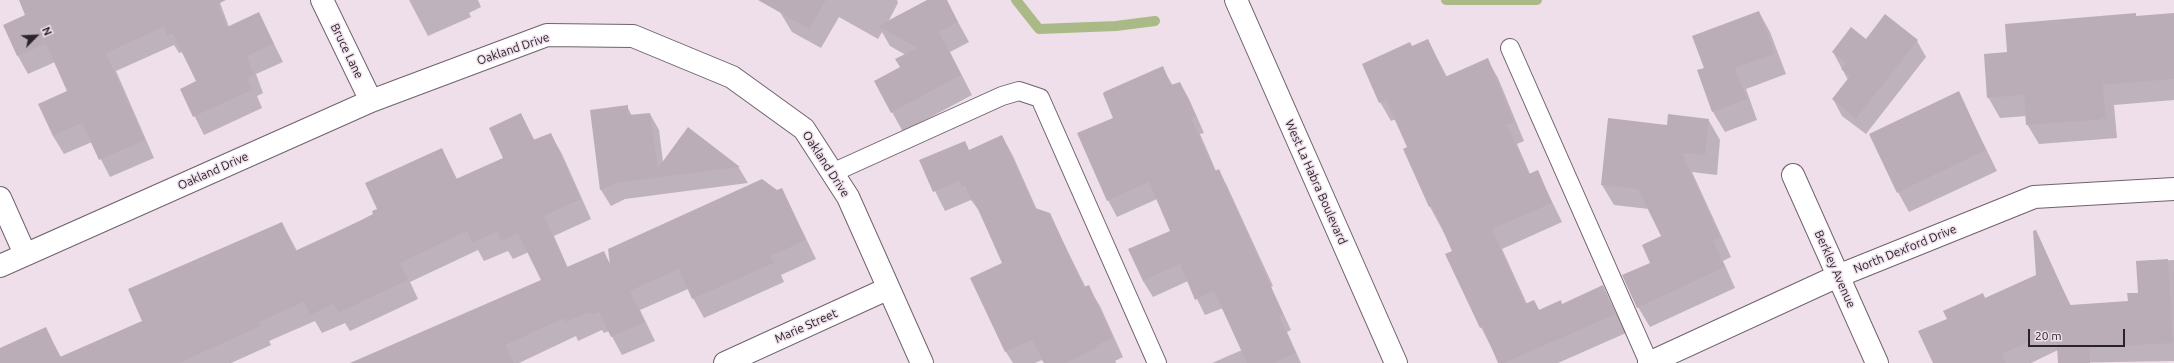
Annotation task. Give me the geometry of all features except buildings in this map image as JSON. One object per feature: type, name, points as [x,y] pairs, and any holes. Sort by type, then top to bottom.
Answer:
[{"type":"street","name":"Bruce Lane","points":[[322,0],[371,101]]},
{"type":"street","name":"West La Habra Boulevard","points":[[1236,0],[1396,363]]},
{"type":"street","name":"Oakland Drive","points":[[0,266],[371,101],[547,35],[633,36],[732,77],[804,129],[848,196],[887,289],[922,363]]},
{"type":"street","name":"Berkley Avenue","points":[[1793,175],[1877,363]]},
{"type":"street","name":"North Dexford Drive","points":[[1649,363],[1838,276],[2034,197],[2174,189]]},
{"type":"street","points":[[0,198],[25,254]]},
{"type":"street","name":"Marie Street","points":[[725,363],[887,289]]},
{"type":"lane","points":[[1510,48],[1649,363]]},
{"type":"lane","points":[[832,173],[1002,96],[1019,91],[1040,98],[1157,363]]},
{"type":"waterway","points":[[1016,0],[1039,29],[1116,26],[1155,21]]},
{"type":"waterway","points":[[1446,0],[1537,0]]}]
